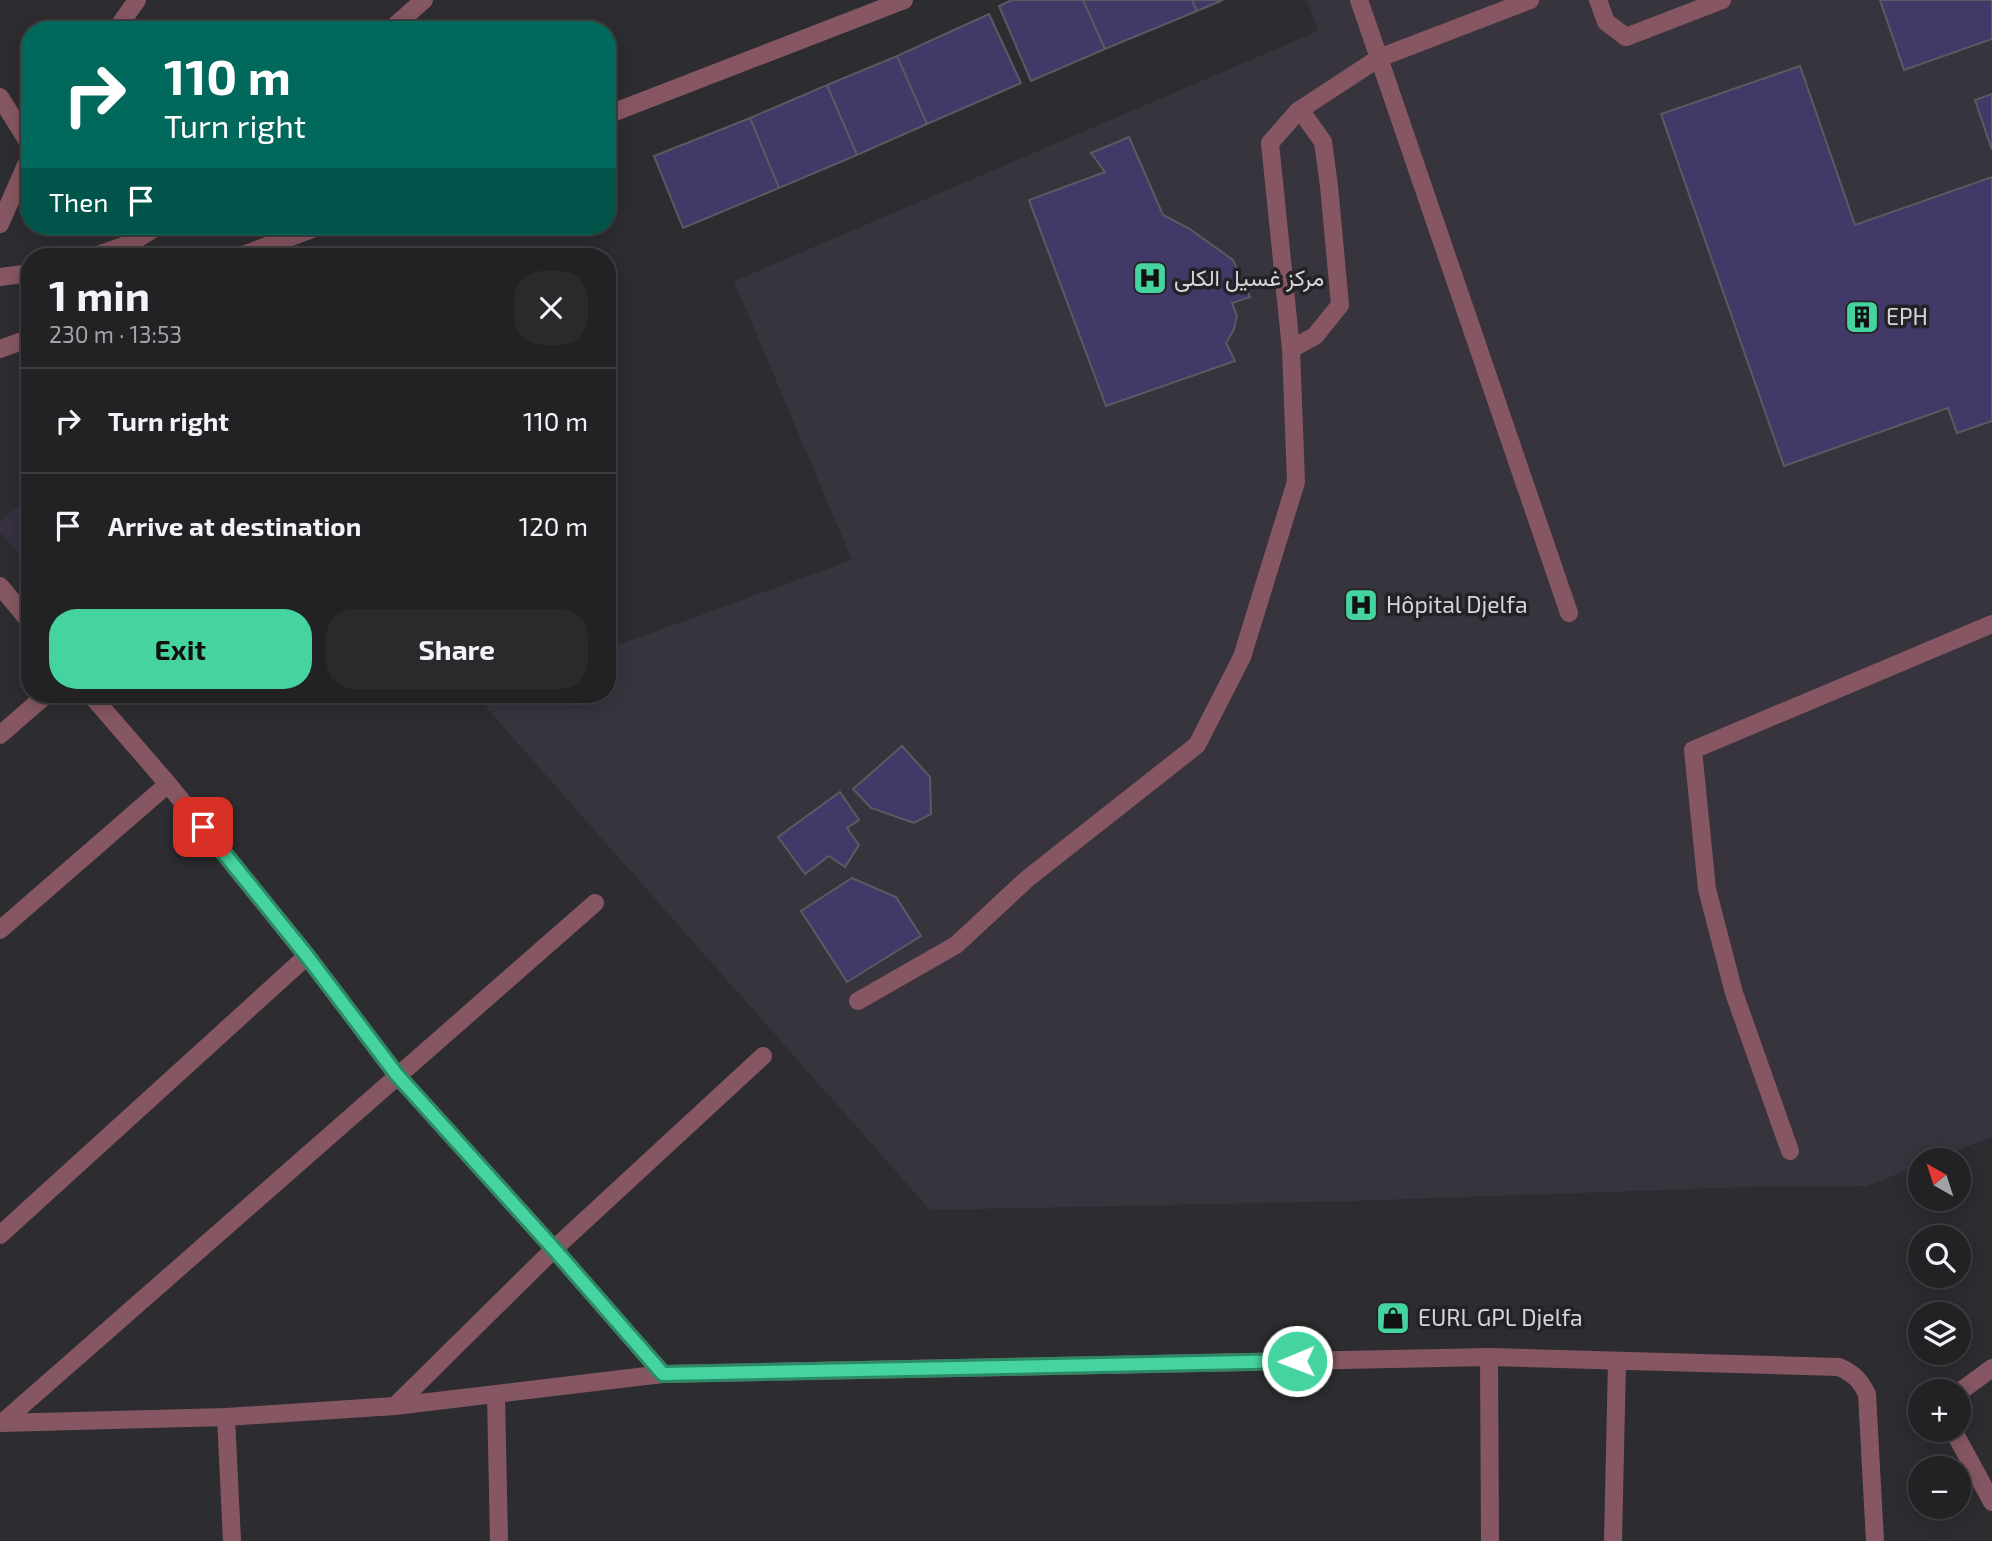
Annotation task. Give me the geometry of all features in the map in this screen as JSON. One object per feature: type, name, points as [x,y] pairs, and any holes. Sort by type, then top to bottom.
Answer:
[{"type":"street","points":[[119,15],[137,0]]},
{"type":"street","points":[[400,21],[424,0]]},
{"type":"street","points":[[616,112],[904,0]]},
{"type":"street","points":[[1359,0],[1569,613]]},
{"type":"street","points":[[858,1001],[956,945],[1027,879],[1197,745],[1242,657],[1296,482],[1291,349],[1270,143],[1298,111],[1379,58],[1531,0]]},
{"type":"street","points":[[1598,0],[1606,22],[1626,37],[1722,0]]},
{"type":"street","points":[[0,97],[21,131]]},
{"type":"street","points":[[1291,349],[1315,335],[1339,305],[1323,142],[1298,111]]},
{"type":"street","points":[[0,224],[21,176]]},
{"type":"street","points":[[118,248],[144,235]]},
{"type":"street","points":[[262,248],[296,235]]},
{"type":"street","points":[[0,277],[21,274]]},
{"type":"street","points":[[0,349],[21,341]]},
{"type":"street","points":[[0,586],[21,611]]},
{"type":"street","points":[[1790,1151],[1734,993],[1707,889],[1693,750],[1992,624]]},
{"type":"street","points":[[0,735],[37,703]]},
{"type":"street","points":[[98,703],[168,784],[307,956],[397,1075],[663,1374]]},
{"type":"street","points":[[0,930],[168,784]]},
{"type":"street","points":[[1,1423],[595,903]]},
{"type":"street","points":[[0,1235],[307,956]]},
{"type":"street","points":[[395,1406],[554,1249],[763,1056]]},
{"type":"street","points":[[1,1423],[226,1417],[395,1406],[663,1374],[1489,1357],[1839,1367],[1860,1380],[1867,1394],[1875,1541]]},
{"type":"street","points":[[1489,1357],[1490,1541]]},
{"type":"street","points":[[1613,1541],[1617,1361]]},
{"type":"street","points":[[1971,1383],[1992,1367]]},
{"type":"street","points":[[496,1395],[499,1541]]},
{"type":"street","points":[[226,1417],[232,1541]]},
{"type":"street","points":[[1959,1442],[1992,1502]]},
{"type":"shaded area","name":"Hôpital Djelfa","points":[[1307,0],[1992,0],[1992,1137],[1963,1148],[1908,1148],[1908,1170],[1867,1186],[930,1210],[482,703],[616,703],[616,646],[852,560],[734,281],[1318,31]]},
{"type":"shaded area","points":[[21,504],[21,556],[0,532],[0,521]]},
{"type":"building","points":[[1012,0],[1083,0],[1105,49],[1031,81],[999,6]]},
{"type":"building","points":[[1083,0],[1192,0],[1197,11],[1105,49]]},
{"type":"building","points":[[1192,0],[1223,0],[1197,11]]},
{"type":"building","points":[[1880,0],[1992,0],[1992,39],[1904,70]]},
{"type":"building","points":[[989,14],[1021,83],[927,124],[897,56]]},
{"type":"building","points":[[897,56],[927,124],[857,155],[827,85]]},
{"type":"building","name":"EPH","points":[[1800,66],[1855,225],[1992,177],[1992,421],[1957,433],[1948,408],[1784,466],[1661,114]]},
{"type":"building","points":[[827,85],[857,155],[779,188],[750,118]]},
{"type":"building","points":[[1992,94],[1992,150],[1975,100]]},
{"type":"building","points":[[750,118],[779,188],[683,228],[654,156]]},
{"type":"building","name":"مركز غسيل الكلى","points":[[1129,137],[1163,215],[1190,229],[1233,260],[1250,297],[1232,303],[1237,316],[1234,329],[1226,343],[1235,361],[1106,406],[1029,200],[1105,172],[1091,153]]},
{"type":"building","points":[[902,746],[930,777],[931,814],[914,823],[871,808],[853,789]]},
{"type":"building","points":[[840,792],[859,820],[847,828],[859,845],[845,867],[829,856],[805,874],[778,837]]},
{"type":"building","points":[[852,878],[896,897],[921,936],[847,982],[801,911]]},
{"type":"place","name":"مركز غسيل الكلى","points":[[1150,278]]},
{"type":"place","name":"EPH","points":[[1862,317]]},
{"type":"place","name":"Hôpital Djelfa","points":[[1361,605]]},
{"type":"place","name":"EURL GPL Djelfa","points":[[1393,1318]]},
{"type":"route","points":[[203,827],[307,956],[397,1075],[663,1374],[1297,1361]]}]
